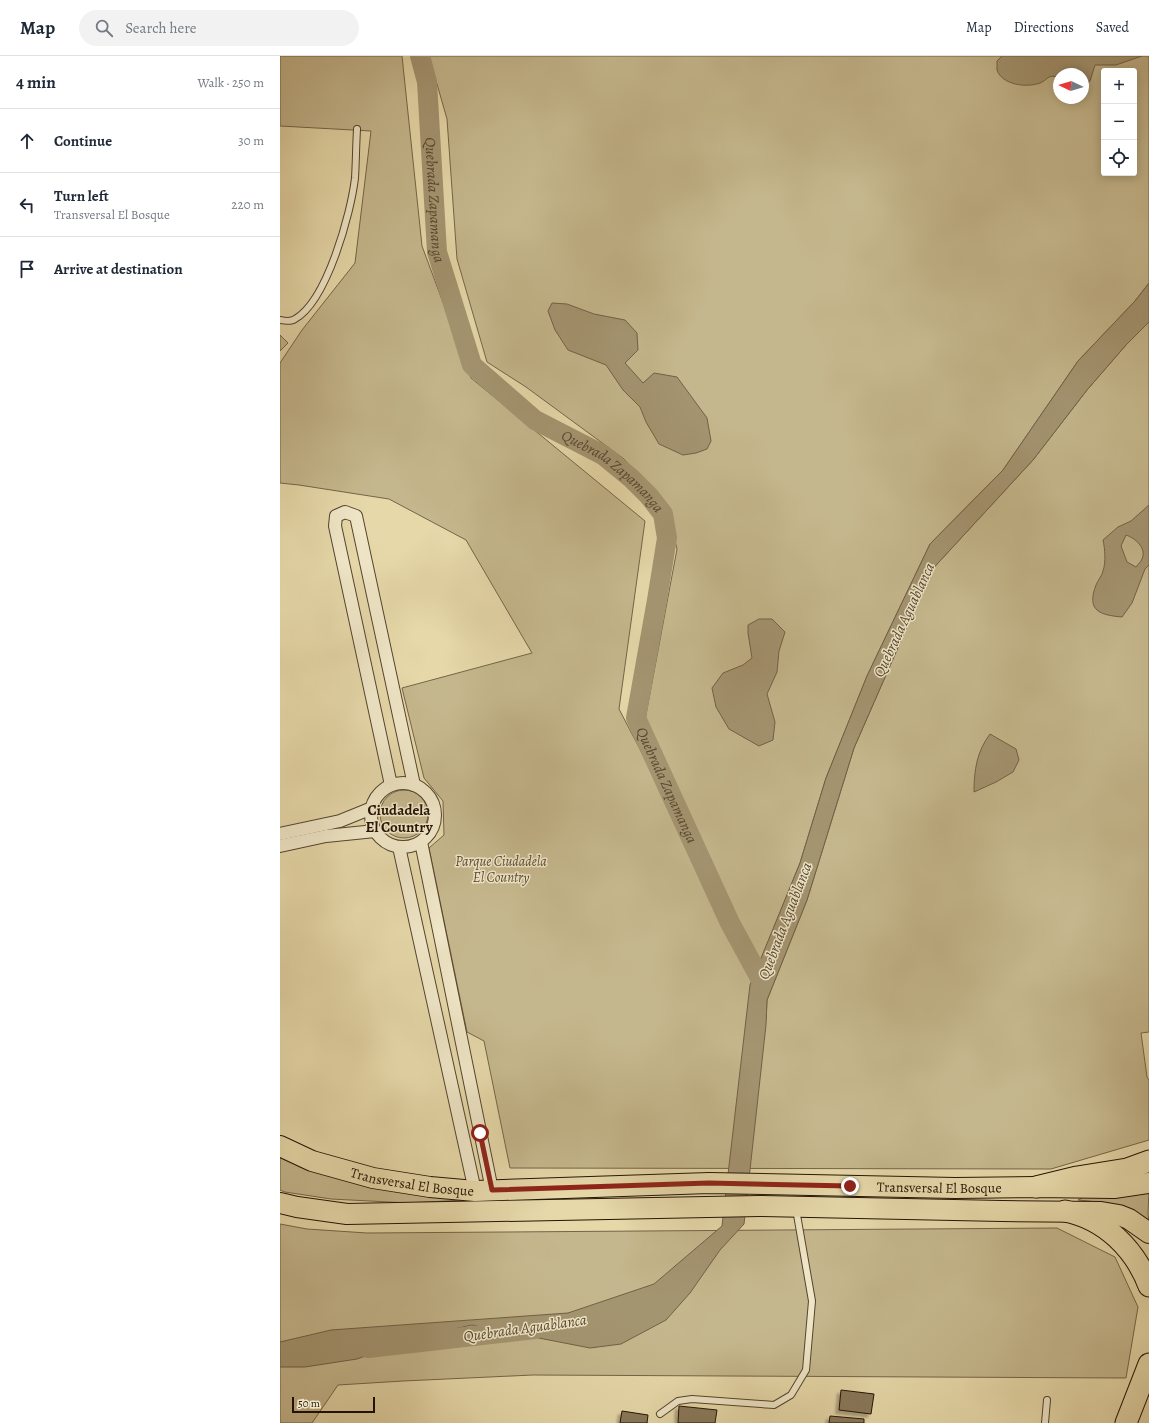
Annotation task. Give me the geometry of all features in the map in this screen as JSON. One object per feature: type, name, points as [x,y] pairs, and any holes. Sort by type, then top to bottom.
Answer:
[{"type":"highway","points":[[1036,1187],[1076,1177],[1127,1169],[1149,1162]]},
{"type":"highway","points":[[1064,1211],[1077,1213],[1092,1220],[1117,1238],[1138,1262],[1149,1286]]},
{"type":"highway","points":[[1126,1423],[1149,1364]]},
{"type":"highway","points":[[1136,1423],[1149,1401]]},
{"type":"main road","name":"Transversal El Bosque","points":[[280,1146],[312,1161],[373,1178],[430,1187],[484,1190],[709,1183],[955,1188],[1114,1188],[1149,1182]]},
{"type":"main road","name":"Transversal El Bosque","points":[[280,1203],[347,1214],[709,1206],[1002,1212],[1101,1212],[1119,1215],[1137,1223],[1149,1233]]},
{"type":"street","points":[[391,785],[335,526],[336,516],[345,512],[356,516],[414,785]]},
{"type":"street","points":[[406,783],[414,785],[426,794],[434,807],[435,815],[431,830],[421,842],[414,845],[399,847],[385,842],[374,831],[372,824],[372,808],[378,794],[391,785],[406,783]]},
{"type":"street","points":[[280,834],[340,821],[372,808]]},
{"type":"street","points":[[280,846],[326,836],[374,831]]},
{"type":"street","points":[[421,842],[484,1190]]},
{"type":"street","points":[[399,847],[484,1190]]},
{"type":"lane","points":[[280,320],[294,320],[302,314],[312,302],[324,281],[340,243],[346,222],[354,179],[357,129]]},
{"type":"lane","points":[[660,1414],[678,1401],[692,1399],[774,1406],[791,1395],[806,1370],[812,1301],[796,1208]]},
{"type":"lane","points":[[1045,1423],[1047,1400]]},
{"type":"green space","name":"Parque Ciudadela El Country","points":[[280,56],[402,56],[422,246],[471,378],[645,521],[619,709],[729,920],[645,720],[677,549],[666,505],[624,459],[526,387],[487,362],[457,259],[447,119],[429,56],[1149,56],[1149,283],[1135,301],[1078,361],[1003,470],[930,544],[867,676],[826,778],[800,863],[758,967],[736,933],[755,970],[766,1020],[767,1000],[807,900],[854,748],[900,643],[927,575],[1033,460],[1087,390],[1126,345],[1149,322],[1149,1032],[1141,1033],[1147,1077],[1149,1080],[1149,1140],[1051,1169],[510,1168],[484,1041],[467,1032],[429,848],[444,835],[443,801],[424,778],[402,688],[532,653],[466,540],[389,499],[280,483],[280,363],[302,330],[355,263],[371,131],[280,126]]},
{"type":"green space","points":[[280,335],[288,343],[280,351]]},
{"type":"green space","points":[[404,790],[413,792],[421,797],[426,805],[428,814],[426,823],[421,831],[413,836],[404,838],[395,836],[387,831],[382,823],[380,814],[382,805],[387,797],[395,792]]},
{"type":"green space","points":[[280,1155],[500,1198],[409,1203],[331,1199],[285,1192],[280,1190]]},
{"type":"green space","points":[[1149,1190],[1149,1222],[1130,1209],[1109,1203],[1078,1200],[1087,1195]]},
{"type":"green space","points":[[280,1224],[307,1229],[367,1233],[1057,1228],[1115,1257],[1138,1307],[1126,1378],[533,1375],[403,1381],[338,1385],[312,1423],[280,1423]]},
{"type":"water","points":[[1002,56],[1142,56],[1116,65],[1095,65],[1089,82],[1089,68],[1053,68],[1053,76],[1043,82],[1028,85],[1016,84],[1004,79],[997,70],[997,61]]},
{"type":"water","points":[[1149,283],[1149,322],[1126,345],[1087,390],[1033,460],[927,575],[900,643],[854,748],[807,900],[767,1000],[766,1025],[744,1224],[720,1250],[690,1293],[666,1320],[621,1344],[590,1348],[472,1325],[414,1338],[357,1359],[305,1367],[280,1367],[280,1342],[331,1330],[568,1313],[654,1284],[722,1226],[750,985],[800,863],[826,778],[867,676],[930,544],[1003,470],[1078,361],[1135,301]]},
{"type":"water","points":[[552,303],[567,304],[594,314],[625,320],[637,333],[638,350],[625,363],[643,383],[654,373],[677,377],[707,418],[711,441],[707,449],[696,453],[683,455],[659,444],[646,422],[640,407],[623,390],[606,365],[568,350],[555,330],[548,311]]},
{"type":"water","points":[[1149,505],[1149,565],[1145,569],[1132,603],[1122,617],[1107,615],[1097,610],[1093,601],[1093,594],[1102,575],[1105,564],[1103,540],[1118,527],[1131,521]],"holes":[[[1126,535],[1142,547],[1143,551],[1142,560],[1136,567],[1127,562],[1121,546]]]},
{"type":"water","points":[[759,619],[772,619],[785,632],[779,651],[777,672],[767,694],[775,722],[773,740],[759,746],[729,729],[716,707],[712,688],[723,673],[743,665],[752,658],[748,625]]},
{"type":"water","points":[[990,734],[1016,749],[1019,760],[1013,772],[974,792],[977,761],[982,747]]},
{"type":"building","points":[[841,1390],[874,1394],[871,1414],[839,1410]]},
{"type":"building","points":[[679,1406],[717,1410],[715,1423],[678,1423]]},
{"type":"building","points":[[622,1411],[648,1415],[647,1423],[620,1423]]},
{"type":"building","points":[[830,1416],[864,1419],[864,1423],[829,1423]]},
{"type":"waterway","name":"Quebrada Zapamanga","points":[[420,56],[427,82],[437,252],[472,365],[535,420],[603,455],[631,478],[649,496],[663,514],[667,538],[636,718],[730,923],[761,980]]},
{"type":"waterway","name":"Quebrada Aguablanca","points":[[368,1348],[535,1329]]},
{"type":"district","name":"Ciudadela El Country","points":[[399,818]]},
{"type":"route","points":[[480,1133],[492,1190],[709,1183],[850,1186]]}]
